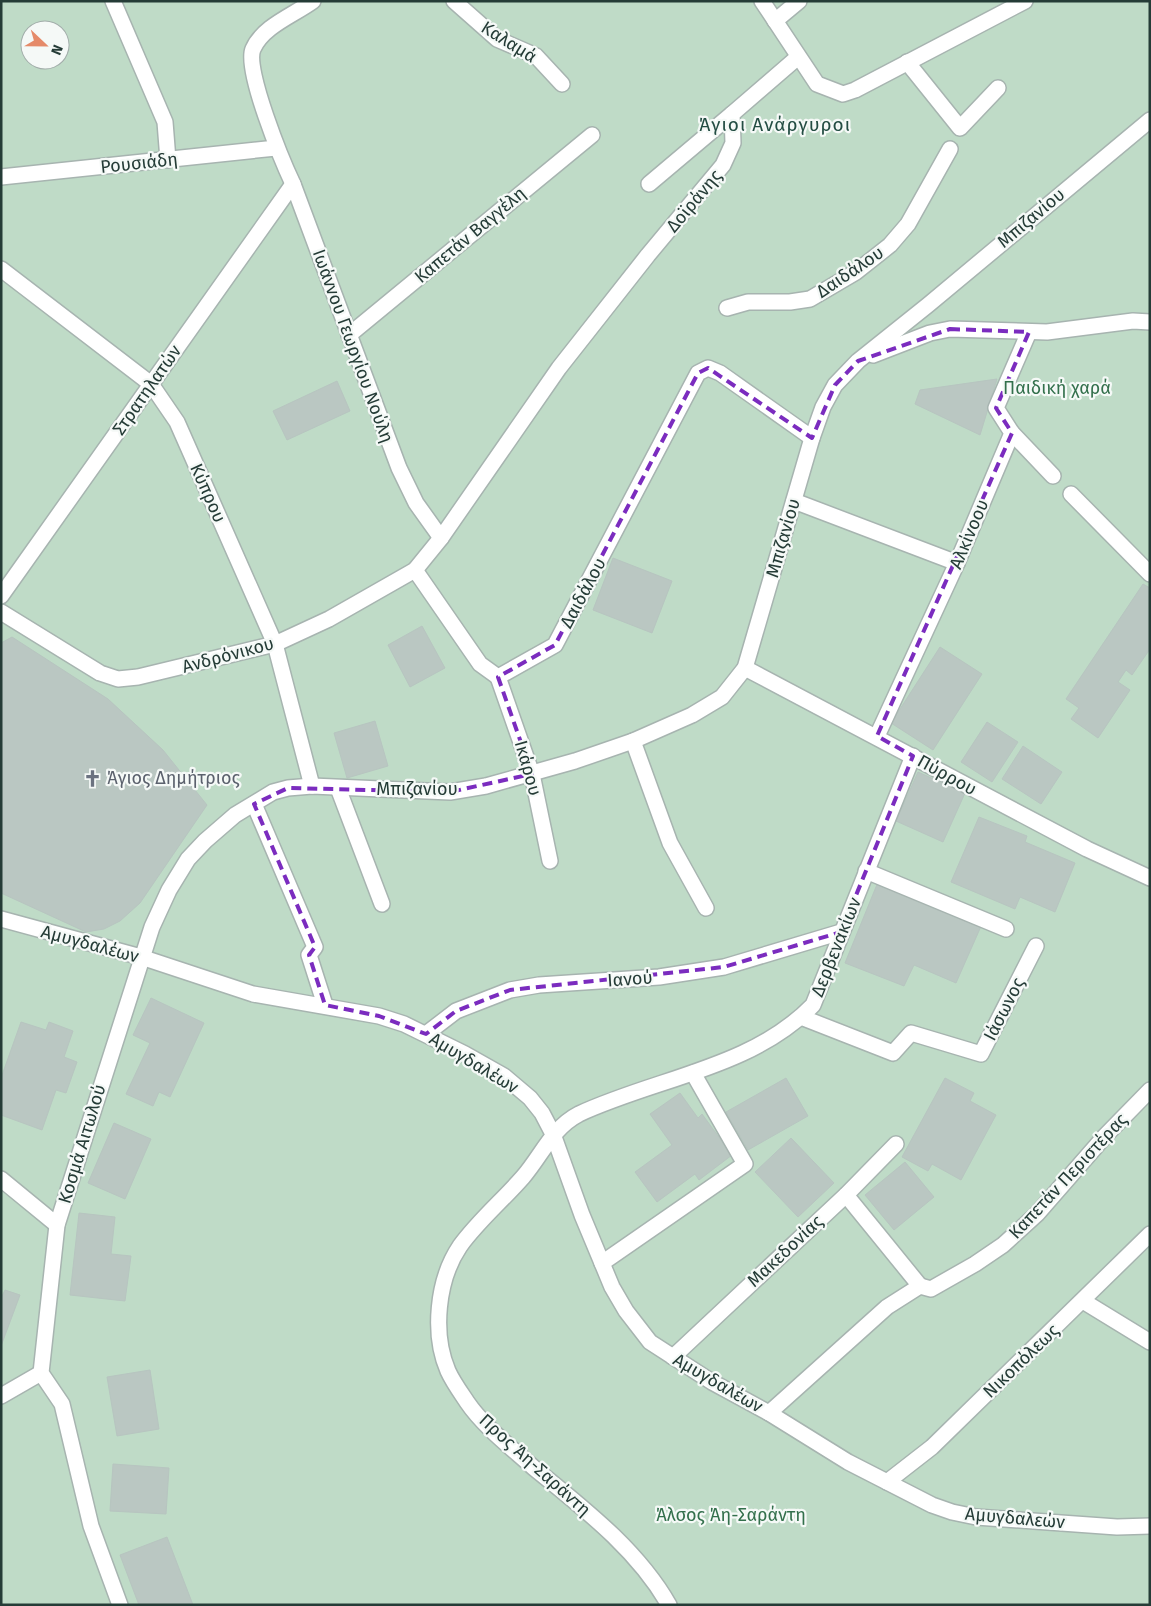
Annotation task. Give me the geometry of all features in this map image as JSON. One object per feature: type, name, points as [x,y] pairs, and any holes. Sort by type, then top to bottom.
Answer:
[{"type":"street","points":[[113,1],[165,122],[168,160]]},
{"type":"street","name":"Ιωάννου Γεωργίου Νούλη","points":[[313,1],[268,30],[253,50],[253,68],[276,148],[293,184],[398,468],[416,503],[441,538]]},
{"type":"street","name":"Καλαμά","points":[[454,1],[497,39],[536,56],[562,84]]},
{"type":"street","points":[[762,1],[817,84],[843,94],[855,90],[1024,1]]},
{"type":"street","points":[[775,21],[799,1]]},
{"type":"street","points":[[649,184],[798,58]]},
{"type":"street","points":[[907,62],[960,128],[998,88]]},
{"type":"street","name":"Δοϊράνης","points":[[441,538],[559,368],[648,255],[723,165],[732,143],[732,114]]},
{"type":"street","name":"Μπιζανίου","points":[[338,788],[450,792],[486,786],[532,774],[633,741],[692,715],[722,697],[745,668],[812,438],[822,407],[835,385],[858,360],[928,305],[1150,120]]},
{"type":"street","name":"Καπετάν Βαγγέλη","points":[[349,335],[592,135]]},
{"type":"street","name":"Ρουσιάδη","points":[[1,177],[276,148]]},
{"type":"street","name":"Δαιδάλου","points":[[727,308],[748,302],[790,302],[810,298],[856,272],[890,246],[908,224],[950,149]]},
{"type":"street","name":"Στρατηλατών","points":[[1,596],[293,184]]},
{"type":"street","name":"Κύπρου","points":[[1,269],[151,384],[177,422],[275,644],[312,786]]},
{"type":"street","points":[[858,360],[930,333],[950,329],[1047,332],[1133,321],[1150,322]]},
{"type":"street","points":[[1029,332],[996,408],[1012,433],[1053,476]]},
{"type":"street","name":"Δαιδάλου","points":[[498,677],[555,645],[698,373],[708,368],[720,373],[812,438]]},
{"type":"street","name":"Αλκίνοου","points":[[877,736],[957,564],[1012,433]]},
{"type":"street","points":[[1071,494],[1150,574]]},
{"type":"street","points":[[794,501],[957,564]]},
{"type":"street","name":"Ανδρόνικου","points":[[1,612],[100,673],[118,679],[191,666],[275,644],[329,619],[415,570],[441,538]]},
{"type":"street","points":[[415,570],[480,664],[498,677]]},
{"type":"street","name":"Πύρρου","points":[[745,668],[877,736],[1087,849],[1150,878]]},
{"type":"street","name":"Ικάρου","points":[[498,677],[532,774],[550,861]]},
{"type":"street","points":[[633,741],[670,843],[706,908]]},
{"type":"street","name":"Δερβενακίων","points":[[553,1134],[578,1115],[666,1080],[693,1073],[758,1044],[801,1017],[813,1005],[913,756]]},
{"type":"street","name":"Κοσμά Αιτωλού","points":[[41,1373],[57,1225],[141,957],[169,890],[188,859],[235,815],[273,792],[288,788],[312,786],[338,788]]},
{"type":"street","points":[[338,788],[382,904]]},
{"type":"street","points":[[254,804],[315,947],[309,955],[325,1005]]},
{"type":"street","points":[[866,871],[1006,929]]},
{"type":"street","name":"Αμυγδαλέων","points":[[1,920],[141,957],[252,994],[325,1005],[379,1016],[426,1034],[504,1076],[530,1098],[542,1113],[553,1134],[582,1215],[612,1286],[638,1327],[650,1342],[712,1382],[769,1413],[848,1462],[887,1482]]},
{"type":"street","name":"Ιανού","points":[[426,1034],[456,1011],[510,990],[539,985],[659,977],[724,967],[841,932]]},
{"type":"street","name":"Ιάσωνος","points":[[801,1017],[893,1053],[911,1033],[981,1054],[1036,946]]},
{"type":"street","points":[[602,1263],[745,1164],[693,1073]]},
{"type":"street","name":"Καπετάν Περιστέρας","points":[[769,1413],[887,1307],[920,1286],[932,1289],[1003,1245],[1037,1214],[1105,1136],[1150,1090]]},
{"type":"street","name":"Προς Άη-Σαράντη","points":[[553,1134],[530,1170],[460,1247],[447,1272],[440,1298],[439,1336],[448,1371],[468,1404],[509,1446],[610,1533],[636,1562],[669,1605]]},
{"type":"street","name":"Μακεδονίας","points":[[673,1357],[846,1195],[896,1144]]},
{"type":"street","points":[[1,1179],[57,1225]]},
{"type":"street","points":[[846,1195],[920,1286]]},
{"type":"street","name":"Νικοπόλεως","points":[[887,1482],[932,1447],[1150,1234]]},
{"type":"street","points":[[1083,1300],[1150,1342]]},
{"type":"street","points":[[1,1396],[41,1373],[62,1404],[91,1526],[120,1605]]},
{"type":"street","name":"Αμυγδαλεών","points":[[887,1482],[932,1505],[976,1517],[1117,1527],[1150,1526]]},
{"type":"highlighted area","points":[[950,329],[1029,332],[996,408],[1012,433],[877,736],[913,756],[841,932],[724,967],[510,990],[456,1011],[426,1034],[379,1016],[325,1005],[309,955],[315,947],[254,804],[288,788],[450,792],[532,774],[498,677],[555,645],[698,373],[708,368],[812,438],[835,385],[858,361]]},
{"type":"green space","points":[[1,1],[1150,1],[1150,1605],[1,1605]]},
{"type":"building","points":[[997,379],[980,435],[915,404],[920,390]]},
{"type":"building","points":[[337,381],[350,411],[287,440],[273,411]]},
{"type":"building","points":[[613,558],[672,581],[652,633],[593,610]]},
{"type":"building","points":[[1143,584],[1150,588],[1150,649],[1132,675],[1126,670],[1118,682],[1130,690],[1098,738],[1071,719],[1079,708],[1066,699]]},
{"type":"building","points":[[422,626],[445,668],[410,687],[388,645]]},
{"type":"building","name":"Άγιος Δημήτριος","points":[[12,637],[108,699],[163,750],[207,805],[140,903],[120,921],[104,929],[86,932],[1,893],[1,643]]},
{"type":"building","points":[[940,647],[982,674],[933,750],[891,723]]},
{"type":"building","points":[[375,721],[388,766],[347,778],[334,733]]},
{"type":"building","points":[[987,722],[1018,742],[992,782],[961,762]]},
{"type":"building","points":[[1023,746],[1062,772],[1041,804],[1002,779]]},
{"type":"building","points":[[918,772],[965,793],[943,842],[896,821]]},
{"type":"building","points":[[979,817],[1027,836],[1025,842],[1075,863],[1055,912],[1020,897],[1015,909],[951,882]]},
{"type":"building","points":[[878,882],[982,924],[956,983],[914,965],[904,986],[845,963]]},
{"type":"building","points":[[151,998],[204,1023],[170,1097],[159,1092],[153,1106],[126,1094],[150,1043],[133,1035]]},
{"type":"building","points":[[21,1022],[46,1030],[49,1022],[73,1031],[64,1057],[77,1062],[66,1093],[56,1090],[42,1130],[1,1115],[1,1078]]},
{"type":"building","points":[[786,1078],[808,1116],[748,1150],[726,1112]]},
{"type":"building","points":[[945,1078],[974,1093],[970,1101],[996,1115],[961,1180],[932,1164],[928,1171],[902,1157]]},
{"type":"building","points":[[680,1093],[698,1118],[702,1114],[732,1155],[699,1180],[695,1174],[657,1202],[635,1172],[672,1145],[650,1114]]},
{"type":"building","points":[[114,1123],[151,1139],[125,1199],[88,1183]]},
{"type":"building","points":[[791,1138],[834,1183],[798,1217],[755,1172]]},
{"type":"building","points":[[905,1162],[934,1197],[894,1230],[865,1195]]},
{"type":"building","points":[[79,1213],[115,1217],[111,1254],[131,1256],[125,1301],[70,1295]]},
{"type":"building","points":[[5,1290],[20,1295],[1,1346],[1,1298]]},
{"type":"building","points":[[150,1370],[159,1429],[117,1436],[107,1377]]},
{"type":"building","points":[[113,1464],[169,1468],[166,1514],[110,1511]]},
{"type":"building","points":[[167,1537],[193,1605],[139,1605],[120,1555]]},
{"type":"place","name":"Άγιος Δημήτριος","points":[[93,778]]},
{"type":"district","name":"Άγιοι Ανάργυροι","points":[[775,124]]},
{"type":"park label","name":"Παιδική χαρά","points":[[1057,388]]},
{"type":"park label","name":"Άλσος Άη-Σαράντη","points":[[731,1515]]}]
